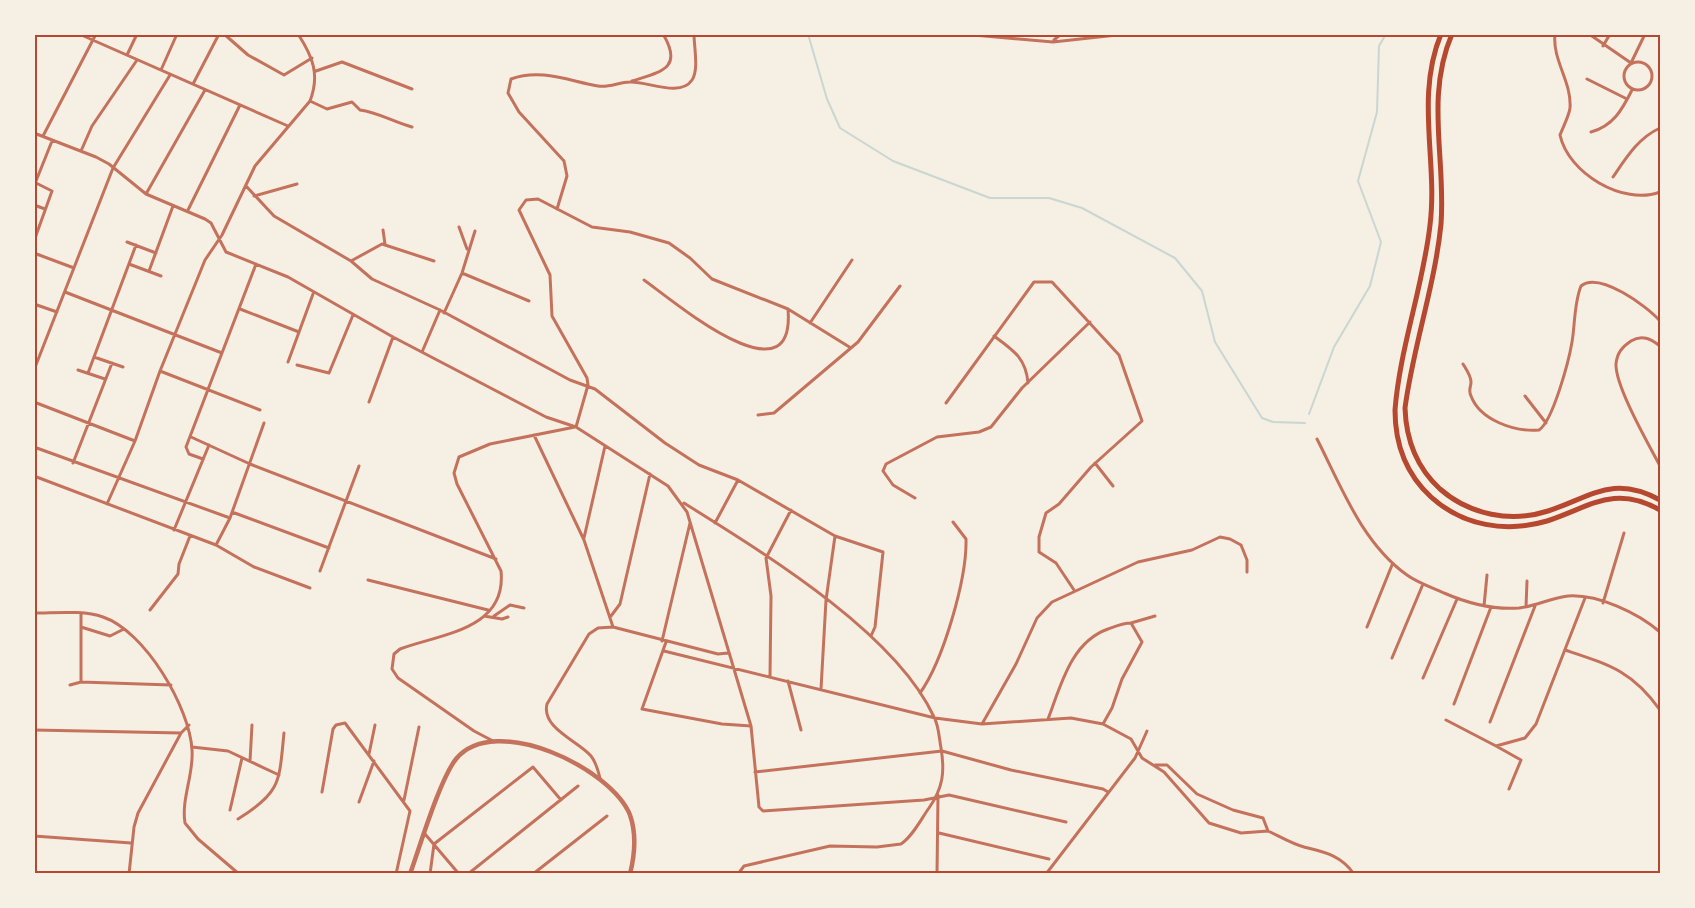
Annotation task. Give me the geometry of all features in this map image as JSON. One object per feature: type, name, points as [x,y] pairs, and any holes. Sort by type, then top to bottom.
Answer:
[{"type":"main road","points":[[1441,34],[1431,64],[1427,87],[1432,189],[1430,227],[1395,410],[1396,433],[1407,465],[1420,485],[1443,507],[1471,521],[1492,526],[1533,524],[1594,501],[1610,498],[1633,499],[1660,510]]},
{"type":"main road","points":[[1452,34],[1437,87],[1442,192],[1440,225],[1405,408],[1406,427],[1411,447],[1420,465],[1439,488],[1463,505],[1491,514],[1531,515],[1560,506],[1585,494],[1613,489],[1638,491],[1660,500]]},
{"type":"street","points":[[79,34],[288,126]]},
{"type":"street","points":[[43,136],[96,34]]},
{"type":"street","points":[[127,56],[137,34]]},
{"type":"street","points":[[161,70],[177,34]]},
{"type":"street","points":[[193,84],[219,34]]},
{"type":"street","points":[[224,34],[248,55],[284,75],[312,58]]},
{"type":"street","points":[[107,504],[120,479],[205,260],[219,241],[255,166],[310,101],[315,89],[316,71],[312,58],[298,34]]},
{"type":"street","points":[[556,208],[567,169],[564,161],[519,112],[508,93],[509,83],[515,78],[541,75],[605,86],[630,82],[660,72],[669,65],[672,60],[671,53],[663,34]]},
{"type":"street","points":[[630,82],[679,88],[685,86],[694,74],[694,34]]},
{"type":"street","points":[[962,34],[1053,42],[1126,34]]},
{"type":"street","points":[[1053,42],[1061,34]]},
{"type":"street","points":[[1555,34],[1556,55],[1568,88],[1570,111],[1560,135],[1566,152],[1594,179],[1608,187],[1639,195],[1660,192]]},
{"type":"street","points":[[1589,34],[1603,46],[1631,63],[1641,62],[1647,65],[1653,75]]},
{"type":"street","points":[[1603,46],[1610,34]]},
{"type":"street","points":[[1645,34],[1623,77],[1625,84],[1632,90],[1645,89],[1653,75]]},
{"type":"street","points":[[81,151],[92,126],[137,60]]},
{"type":"street","points":[[316,71],[342,62],[412,89]]},
{"type":"street","points":[[1653,75],[1660,74]]},
{"type":"street","points":[[34,370],[113,168],[170,75]]},
{"type":"street","points":[[1587,79],[1627,99]]},
{"type":"street","points":[[146,194],[205,90]]},
{"type":"street","points":[[1591,132],[1604,129],[1615,119],[1632,90]]},
{"type":"street","points":[[310,101],[327,109],[352,102],[360,110],[372,110],[380,117],[412,127]]},
{"type":"street","points":[[188,210],[240,105]]},
{"type":"street","points":[[1613,177],[1644,137],[1660,128]]},
{"type":"street","points":[[34,133],[81,151],[113,168],[146,194],[188,210],[211,223],[226,252],[288,277],[393,337],[546,417],[576,427],[668,486],[682,502],[826,600],[871,636],[920,693],[935,718],[942,751],[943,777],[938,795],[937,873]]},
{"type":"street","points":[[34,241],[52,191],[35,185],[52,141]]},
{"type":"street","points":[[254,196],[297,184]]},
{"type":"street","points":[[246,186],[273,216],[351,261],[372,279],[442,312],[570,380],[588,385],[665,443],[699,465],[738,480],[835,536],[883,552],[871,636]]},
{"type":"street","points":[[576,427],[588,385],[582,369],[552,316],[550,275],[521,215],[520,206],[531,198],[538,199],[589,226],[662,240],[690,258],[712,279],[788,309],[851,348]]},
{"type":"street","points":[[34,205],[45,209]]},
{"type":"street","points":[[149,271],[174,205]]},
{"type":"street","points":[[459,227],[468,250]]},
{"type":"street","points":[[382,230],[385,244]]},
{"type":"street","points":[[422,352],[462,273],[475,231]]},
{"type":"street","points":[[127,242],[156,253]]},
{"type":"street","points":[[351,261],[378,245],[385,244],[434,261]]},
{"type":"street","points":[[88,373],[136,245]]},
{"type":"street","points":[[34,253],[74,268]]},
{"type":"street","points":[[810,323],[852,260]]},
{"type":"street","points":[[129,264],[160,276]]},
{"type":"street","points":[[203,459],[187,451],[190,437],[256,264]]},
{"type":"street","points":[[462,273],[529,302]]},
{"type":"street","points":[[644,280],[711,329],[760,351],[770,350],[780,342],[788,327],[788,309]]},
{"type":"street","points":[[946,403],[1034,282],[1044,280],[1052,282],[1119,355],[1142,421],[1095,463],[1059,504],[1046,513],[1039,537],[1039,552],[1056,563],[1074,590]]},
{"type":"street","points":[[1463,364],[1471,381],[1469,392],[1474,404],[1490,419],[1539,430],[1546,423],[1572,346],[1581,286],[1590,281],[1607,284],[1654,314],[1660,321]]},
{"type":"street","points":[[758,415],[774,413],[851,348],[900,285]]},
{"type":"street","points":[[65,292],[222,353]]},
{"type":"street","points":[[288,362],[314,293]]},
{"type":"street","points":[[34,304],[57,312]]},
{"type":"street","points":[[240,309],[299,332]]},
{"type":"street","points":[[297,365],[329,373],[353,315]]},
{"type":"street","points":[[915,498],[887,480],[883,471],[886,464],[937,437],[988,429],[1028,383],[1090,322]]},
{"type":"street","points":[[994,336],[1020,355],[1028,383]]},
{"type":"street","points":[[369,402],[393,337]]},
{"type":"street","points":[[1660,346],[1651,339],[1634,339],[1622,348],[1616,362],[1621,384],[1660,466]]},
{"type":"street","points":[[94,357],[123,367]]},
{"type":"street","points":[[73,463],[112,363]]},
{"type":"street","points":[[78,370],[105,380]]},
{"type":"street","points":[[160,371],[260,410]]},
{"type":"street","points":[[1525,396],[1546,423]]},
{"type":"street","points":[[34,402],[135,441]]},
{"type":"street","points":[[216,545],[230,518],[264,423]]},
{"type":"street","points":[[493,741],[474,731],[398,678],[392,669],[394,654],[400,649],[453,634],[483,616],[498,597],[502,583],[498,560],[457,484],[454,473],[455,463],[459,457],[479,447],[576,427]]},
{"type":"street","points":[[534,435],[584,540],[613,627]]},
{"type":"street","points":[[190,437],[250,464],[498,560]]},
{"type":"street","points":[[1317,439],[1360,524],[1393,564],[1423,584],[1457,599],[1491,607],[1526,607],[1568,596],[1585,598],[1640,618],[1660,632]]},
{"type":"street","points":[[174,530],[209,445]]},
{"type":"street","points":[[584,540],[605,446]]},
{"type":"street","points":[[34,447],[230,518]]},
{"type":"street","points":[[1095,463],[1113,486]]},
{"type":"street","points":[[320,571],[359,466]]},
{"type":"street","points":[[610,617],[620,604],[650,474]]},
{"type":"street","points":[[34,476],[216,545],[254,567],[310,588]]},
{"type":"street","points":[[715,523],[738,480]]},
{"type":"street","points":[[682,502],[751,726],[759,807],[763,812],[924,800],[938,795],[949,795],[1066,822]]},
{"type":"street","points":[[770,676],[771,596],[766,558],[791,510]]},
{"type":"street","points":[[232,512],[329,548]]},
{"type":"street","points":[[920,693],[941,652],[964,564],[966,539],[953,522]]},
{"type":"street","points":[[690,523],[664,651],[642,709],[722,724],[751,726]]},
{"type":"street","points":[[1603,603],[1624,533]]},
{"type":"street","points":[[150,610],[178,574],[178,564],[190,536]]},
{"type":"street","points":[[821,689],[826,600],[835,536]]},
{"type":"street","points":[[982,724],[1016,664],[1037,618],[1052,602],[1138,562],[1192,550],[1220,537],[1241,545],[1247,560],[1247,572]]},
{"type":"street","points":[[1367,627],[1393,564]]},
{"type":"street","points":[[1484,606],[1487,575]]},
{"type":"street","points":[[368,580],[488,610]]},
{"type":"street","points":[[1526,607],[1527,581]]},
{"type":"street","points":[[1392,658],[1423,584]]},
{"type":"street","points":[[1496,746],[1517,742],[1533,731],[1585,598]]},
{"type":"street","points":[[1423,678],[1457,599]]},
{"type":"street","points":[[494,616],[510,605],[524,608]]},
{"type":"street","points":[[1490,722],[1535,605]]},
{"type":"street","points":[[1454,704],[1491,607]]},
{"type":"street","points":[[34,613],[103,617],[124,629],[171,684],[189,725],[192,747],[185,823],[198,839],[238,873]]},
{"type":"street","points":[[81,614],[81,682]]},
{"type":"street","points":[[483,616],[502,619],[508,617]]},
{"type":"street","points":[[1048,719],[1072,661],[1083,645],[1099,632],[1155,616]]},
{"type":"street","points":[[1103,724],[1142,642],[1131,623]]},
{"type":"street","points":[[81,627],[110,636],[124,629]]},
{"type":"street","points":[[630,873],[635,847],[629,814],[622,801],[600,778],[590,755],[552,724],[546,714],[546,708],[589,634],[598,628],[613,627],[664,642],[718,654],[728,653]]},
{"type":"street","points":[[1565,650],[1598,661],[1628,675],[1643,687],[1660,710]]},
{"type":"street","points":[[664,651],[935,718],[982,724],[1071,718],[1103,724],[1131,739],[1142,758],[1164,772],[1209,823],[1240,833],[1268,831],[1305,847],[1315,847],[1333,855],[1348,865],[1354,873]]},
{"type":"street","points":[[788,681],[801,730]]},
{"type":"street","points":[[70,685],[81,682],[171,684]]},
{"type":"street","points":[[1446,720],[1521,760],[1509,789]]},
{"type":"street","points":[[322,792],[336,725],[341,722],[348,724],[404,800],[410,818],[396,873]]},
{"type":"street","points":[[129,873],[138,813],[181,733],[189,725]]},
{"type":"street","points":[[250,761],[252,725]]},
{"type":"street","points":[[369,754],[375,725]]},
{"type":"street","points":[[404,800],[419,727]]},
{"type":"street","points":[[34,730],[181,733]]},
{"type":"street","points":[[1046,873],[1136,758],[1137,750],[1147,731]]},
{"type":"street","points":[[238,819],[269,796],[279,775],[284,733]]},
{"type":"street","points":[[410,873],[456,759],[477,744],[509,741],[534,747],[600,778]]},
{"type":"street","points":[[192,747],[220,749],[279,775]]},
{"type":"street","points":[[755,772],[942,751],[1108,792]]},
{"type":"street","points":[[230,810],[242,758]]},
{"type":"street","points":[[359,802],[374,761]]},
{"type":"street","points":[[1153,765],[1167,765],[1197,794],[1233,810],[1263,818],[1268,831]]},
{"type":"street","points":[[430,873],[434,844],[533,767],[561,800]]},
{"type":"street","points":[[468,873],[578,786]]},
{"type":"street","points":[[738,873],[744,866],[838,845],[877,847],[896,845],[905,841],[938,795]]},
{"type":"street","points":[[533,873],[607,816]]},
{"type":"street","points":[[939,833],[1049,859]]},
{"type":"street","points":[[425,834],[459,873]]},
{"type":"street","points":[[34,836],[132,843]]},
{"type":"waterway","points":[[808,34],[827,99],[840,128],[893,161],[990,198],[1049,198],[1082,208],[1175,258],[1202,291],[1215,342],[1262,418],[1273,422],[1305,423]]},
{"type":"waterway","points":[[1309,414],[1334,347],[1370,286],[1381,242],[1358,181],[1377,112],[1379,46],[1386,34]]}]
